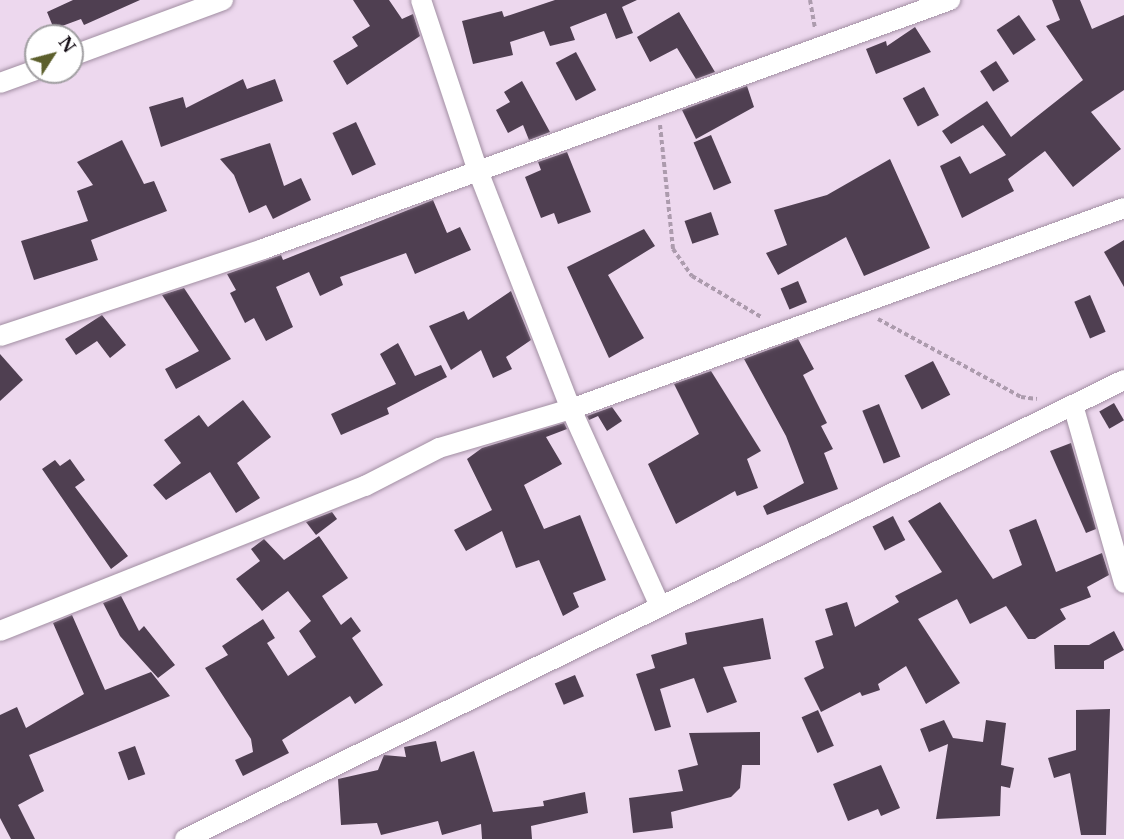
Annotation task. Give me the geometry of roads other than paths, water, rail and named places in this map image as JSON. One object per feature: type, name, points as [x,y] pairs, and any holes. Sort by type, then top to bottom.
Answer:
[{"type":"street","points":[[84,52],[223,0]]},
{"type":"street","points":[[421,0],[478,171],[571,410],[659,604]]},
{"type":"street","points":[[0,336],[478,171],[950,0]]},
{"type":"street","points":[[0,83],[24,74]]},
{"type":"street","points":[[0,631],[365,486],[439,448],[571,410],[859,308],[1124,207]]},
{"type":"street","points":[[185,839],[659,604],[1124,381]]},
{"type":"street","points":[[1073,405],[1124,583]]}]
